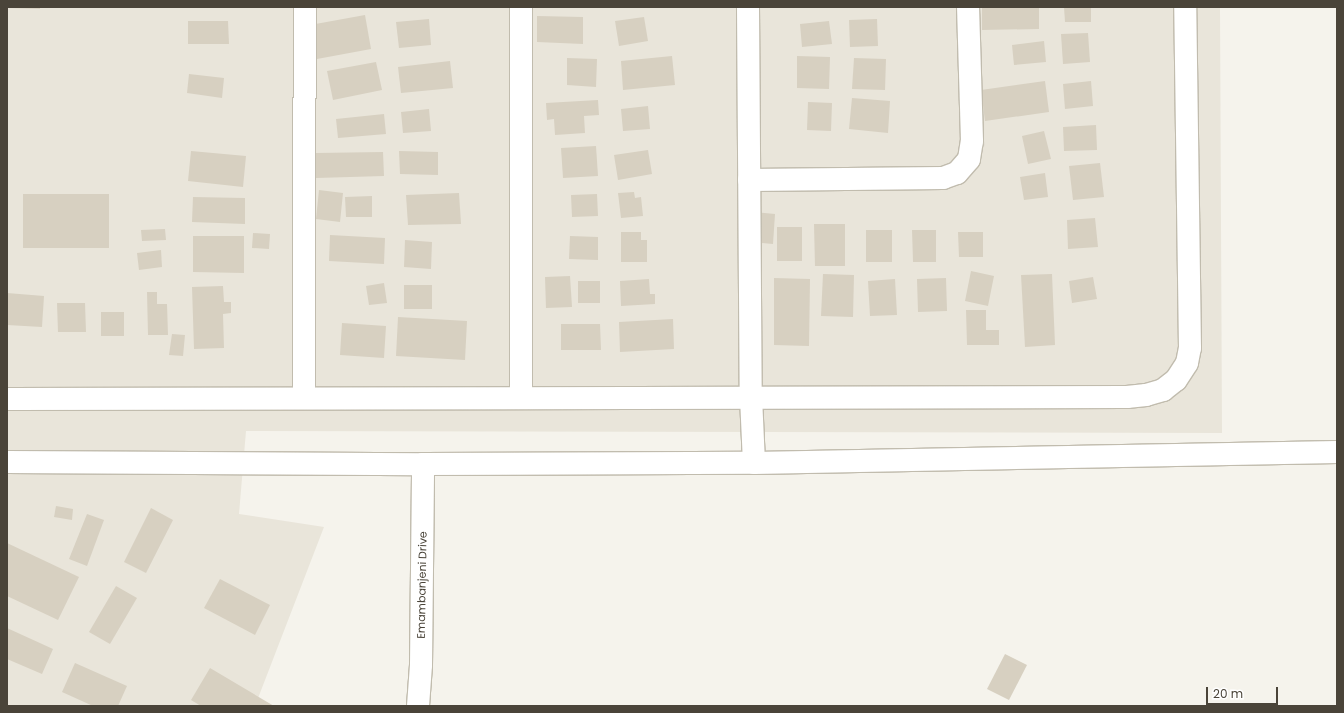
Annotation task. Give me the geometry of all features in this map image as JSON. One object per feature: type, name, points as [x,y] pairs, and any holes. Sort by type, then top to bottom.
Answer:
[{"type":"street","points":[[304,398],[305,7]]},
{"type":"street","points":[[521,397],[522,7]]},
{"type":"street","points":[[748,7],[751,397],[754,463]]},
{"type":"street","points":[[749,180],[943,178],[957,173],[969,159],[972,140],[968,7]]},
{"type":"street","points":[[7,399],[1127,397],[1146,395],[1163,390],[1176,380],[1187,363],[1190,348],[1185,7]]},
{"type":"street","points":[[7,462],[423,464],[754,463],[1337,452]]},
{"type":"street","name":"Emambanjeni Drive","points":[[418,706],[421,665],[423,464]]},
{"type":"shaded area","points":[[7,7],[1220,7],[1222,433],[246,431],[239,514],[324,527],[255,706],[7,706]]},
{"type":"building","points":[[40,7],[40,9],[7,8]]},
{"type":"building","points":[[982,7],[1039,7],[1039,29],[982,30]]},
{"type":"building","points":[[1064,7],[1091,7],[1091,22],[1065,22]]},
{"type":"building","points":[[365,15],[371,49],[317,59],[310,25]]},
{"type":"building","points":[[537,16],[583,17],[583,44],[537,42]]},
{"type":"building","points":[[644,17],[648,41],[619,46],[615,21]]},
{"type":"building","points":[[429,19],[431,45],[399,48],[396,22]]},
{"type":"building","points":[[877,19],[878,46],[850,47],[849,20]]},
{"type":"building","points":[[188,21],[228,21],[229,44],[188,44]]},
{"type":"building","points":[[829,21],[832,44],[802,47],[800,24]]},
{"type":"building","points":[[1088,33],[1090,62],[1063,64],[1061,34]]},
{"type":"building","points":[[1044,41],[1046,62],[1014,65],[1012,45]]},
{"type":"building","points":[[672,56],[675,85],[623,90],[621,61]]},
{"type":"building","points":[[797,56],[830,57],[829,89],[797,88]]},
{"type":"building","points":[[567,58],[597,59],[596,87],[567,85]]},
{"type":"building","points":[[854,58],[886,59],[885,90],[852,89]]},
{"type":"building","points":[[450,61],[453,88],[401,93],[398,67]]},
{"type":"building","points":[[376,62],[382,90],[333,100],[327,71]]},
{"type":"building","points":[[189,74],[224,78],[222,98],[187,93]]},
{"type":"building","points":[[1045,81],[1049,112],[985,121],[981,90]]},
{"type":"building","points":[[1091,81],[1093,106],[1065,109],[1063,84]]},
{"type":"building","points":[[852,98],[890,101],[888,133],[849,129]]},
{"type":"building","points":[[598,100],[599,115],[584,116],[585,133],[555,135],[554,119],[547,120],[546,103]]},
{"type":"building","points":[[808,102],[832,103],[831,131],[807,130]]},
{"type":"building","points":[[648,106],[650,129],[623,131],[621,109]]},
{"type":"building","points":[[429,109],[431,131],[403,133],[401,112]]},
{"type":"building","points":[[384,114],[386,134],[338,138],[336,119]]},
{"type":"building","points":[[1096,125],[1097,150],[1064,151],[1063,127]]},
{"type":"building","points":[[1044,131],[1051,159],[1028,164],[1022,136]]},
{"type":"building","points":[[596,146],[598,176],[563,178],[561,148]]},
{"type":"building","points":[[648,150],[652,174],[618,180],[614,155]]},
{"type":"building","points":[[191,151],[246,156],[243,187],[188,181]]},
{"type":"building","points":[[399,151],[438,152],[438,175],[400,174]]},
{"type":"building","points":[[383,152],[384,176],[316,178],[316,153]]},
{"type":"building","points":[[1100,163],[1104,197],[1073,200],[1069,166]]},
{"type":"building","points":[[1045,173],[1048,197],[1024,200],[1020,177]]},
{"type":"building","points":[[319,190],[343,193],[340,222],[316,219]]},
{"type":"building","points":[[634,192],[635,198],[641,197],[643,216],[621,218],[618,193]]},
{"type":"building","points":[[459,193],[461,224],[408,225],[406,195]]},
{"type":"building","points":[[23,194],[109,194],[109,248],[23,248]]},
{"type":"building","points":[[597,194],[598,216],[572,217],[571,195]]},
{"type":"building","points":[[372,196],[372,217],[346,217],[345,197]]},
{"type":"building","points":[[193,197],[245,198],[245,224],[192,222]]},
{"type":"building","points":[[755,212],[775,214],[773,244],[752,242]]},
{"type":"building","points":[[1095,218],[1098,247],[1068,249],[1067,220]]},
{"type":"building","points":[[814,224],[845,224],[845,266],[815,266]]},
{"type":"building","points":[[777,227],[802,227],[802,261],[777,261]]},
{"type":"building","points":[[165,229],[166,240],[142,241],[141,230]]},
{"type":"building","points":[[866,230],[892,230],[892,262],[866,262]]},
{"type":"building","points":[[912,230],[936,230],[936,262],[913,262]]},
{"type":"building","points":[[621,232],[641,232],[641,240],[647,240],[647,262],[621,262]]},
{"type":"building","points":[[958,232],[983,232],[983,257],[959,257]]},
{"type":"building","points":[[253,233],[270,234],[269,249],[252,248]]},
{"type":"building","points":[[330,235],[385,238],[384,264],[329,261]]},
{"type":"building","points":[[193,236],[244,236],[244,273],[193,272]]},
{"type":"building","points":[[570,236],[598,237],[598,260],[569,259]]},
{"type":"building","points":[[405,240],[432,242],[431,269],[404,267]]},
{"type":"building","points":[[161,250],[162,267],[139,270],[137,253]]},
{"type":"building","points":[[971,271],[994,276],[988,306],[965,301]]},
{"type":"building","points":[[823,274],[854,275],[853,317],[821,316]]},
{"type":"building","points":[[1052,274],[1055,345],[1025,347],[1021,275]]},
{"type":"building","points":[[570,276],[572,307],[546,308],[545,277]]},
{"type":"building","points":[[1093,277],[1097,299],[1072,303],[1069,281]]},
{"type":"building","points":[[774,278],[810,279],[809,346],[774,345]]},
{"type":"building","points":[[946,278],[947,311],[918,312],[917,279]]},
{"type":"building","points":[[649,279],[650,294],[655,294],[655,304],[621,306],[620,281]]},
{"type":"building","points":[[895,279],[897,315],[870,316],[868,281]]},
{"type":"building","points":[[578,281],[600,281],[600,303],[578,303]]},
{"type":"building","points":[[384,283],[387,303],[369,305],[366,286]]},
{"type":"building","points":[[404,285],[432,285],[432,309],[404,309]]},
{"type":"building","points":[[223,286],[224,302],[231,302],[231,313],[223,314],[224,348],[194,349],[192,287]]},
{"type":"building","points":[[147,292],[157,292],[157,304],[167,304],[168,335],[148,335]]},
{"type":"building","points":[[7,293],[44,296],[42,327],[7,325]]},
{"type":"building","points":[[57,303],[85,303],[86,332],[58,332]]},
{"type":"building","points":[[966,310],[986,310],[986,330],[999,330],[999,345],[967,345]]},
{"type":"building","points":[[101,312],[124,312],[124,336],[101,336]]},
{"type":"building","points":[[398,317],[467,321],[465,360],[396,356]]},
{"type":"building","points":[[673,319],[674,349],[620,352],[619,322]]},
{"type":"building","points":[[342,323],[386,326],[384,358],[340,355]]},
{"type":"building","points":[[561,324],[600,324],[601,350],[561,350]]},
{"type":"building","points":[[172,334],[185,335],[183,356],[169,355]]},
{"type":"building","points":[[56,506],[73,509],[72,520],[54,517]]},
{"type":"building","points":[[151,508],[173,520],[146,573],[124,562]]},
{"type":"building","points":[[87,514],[104,520],[87,566],[69,559]]},
{"type":"building","points":[[7,543],[79,577],[58,620],[7,596]]},
{"type":"building","points":[[220,579],[270,605],[255,635],[204,608]]},
{"type":"building","points":[[116,586],[137,598],[110,644],[89,632]]},
{"type":"building","points":[[7,628],[53,649],[42,674],[7,659]]},
{"type":"building","points":[[1005,654],[1027,665],[1009,700],[987,689]]},
{"type":"building","points":[[75,663],[127,686],[118,706],[93,706],[62,692]]},
{"type":"building","points":[[210,668],[274,706],[201,706],[191,700]]}]
